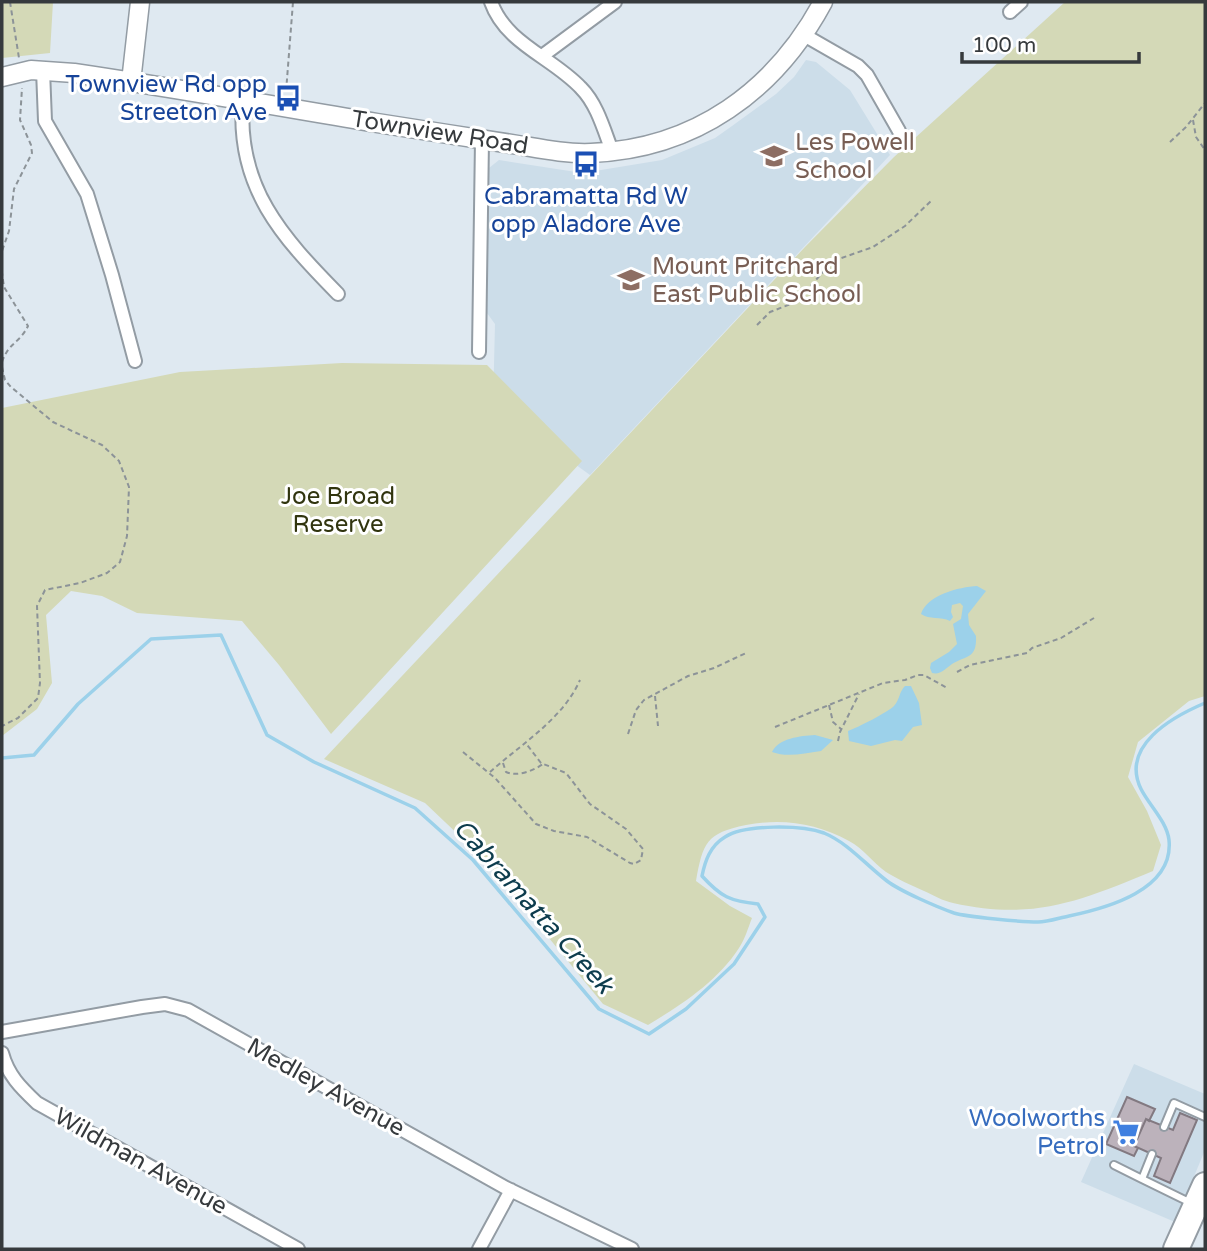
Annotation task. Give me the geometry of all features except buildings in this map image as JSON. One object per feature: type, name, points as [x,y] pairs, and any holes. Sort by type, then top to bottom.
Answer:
[{"type":"highway","points":[[1176,1249],[1201,1195]]},
{"type":"street","points":[[131,82],[140,2]]},
{"type":"street","points":[[491,2],[513,36],[583,90],[593,105],[612,151]]},
{"type":"street","points":[[542,56],[615,2]]},
{"type":"street","name":"Townview Road","points":[[2,77],[21,71],[43,70],[482,140],[568,152],[612,151],[657,142],[721,114],[760,86],[791,54],[823,2]]},
{"type":"street","points":[[1010,12],[1021,2]]},
{"type":"street","points":[[804,35],[858,66],[867,75],[899,131]]},
{"type":"street","points":[[43,70],[45,121],[87,194],[135,361]]},
{"type":"street","points":[[243,101],[244,142],[251,175],[265,209],[308,263],[338,294]]},
{"type":"street","points":[[479,352],[482,140]]},
{"type":"street","name":"Medley Avenue","points":[[2,1032],[165,1004],[188,1010],[511,1190],[632,1249]]},
{"type":"street","name":"Wildman Avenue","points":[[2,1053],[13,1080],[37,1102],[299,1249]]},
{"type":"street","points":[[479,1249],[511,1190]]},
{"type":"lane","points":[[1164,1127],[1174,1103],[1205,1116]]},
{"type":"lane","points":[[1142,1179],[1152,1154]]},
{"type":"lane","points":[[1114,1166],[1142,1179],[1201,1195]]},
{"type":"path","points":[[10,2],[19,57]]},
{"type":"path","points":[[286,93],[293,2]]},
{"type":"path","points":[[2,362],[7,349],[23,337],[29,326],[4,287],[2,273],[2,251],[9,231],[14,189],[32,153],[20,120],[22,83]]},
{"type":"path","points":[[1170,142],[1205,103]]},
{"type":"path","points":[[1193,119],[1196,137],[1205,150]]},
{"type":"path","points":[[757,325],[770,312],[796,302],[833,261],[873,247],[905,226],[933,200]]},
{"type":"path","points":[[2,367],[5,380],[11,387],[53,422],[102,445],[120,461],[129,487],[130,510],[120,562],[107,573],[80,583],[45,590],[37,606],[40,683],[38,698],[18,718],[2,726]]},
{"type":"path","points":[[957,672],[970,665],[1027,653],[1032,648],[1061,638],[1094,618]]},
{"type":"path","points":[[628,734],[638,706],[655,694],[694,673],[713,668],[746,653]]},
{"type":"path","points":[[775,727],[883,683],[905,680],[918,674],[947,688]]},
{"type":"path","points":[[489,773],[566,702],[580,680]]},
{"type":"path","points":[[838,741],[841,729],[860,693]]},
{"type":"path","points":[[655,694],[658,726]]},
{"type":"path","points":[[828,704],[833,722],[841,729]]},
{"type":"path","points":[[463,752],[489,773],[536,824],[554,831],[587,837],[630,863],[642,860],[643,849],[632,835],[590,804],[566,773],[544,764],[525,742]]},
{"type":"path","points":[[502,762],[506,772],[511,774],[529,771],[544,764]]},
{"type":"shaded area","name":"Mount Pritchard East Public School","points":[[806,60],[816,62],[850,90],[890,155],[590,475],[493,405],[495,324],[487,313],[489,168],[499,160],[576,172],[662,160],[715,138],[776,94],[794,77]]},
{"type":"shaded area","points":[[1134,1064],[1205,1094],[1205,1150],[1175,1222],[1081,1182]]},
{"type":"green space","points":[[2,2],[53,2],[50,53],[2,58]]},
{"type":"green space","points":[[1065,2],[1205,2],[1205,696],[1189,701],[1138,742],[1128,777],[1147,811],[1161,845],[1153,871],[1056,905],[1033,909],[982,908],[946,901],[899,880],[854,844],[812,826],[773,822],[733,828],[714,836],[704,849],[696,881],[730,906],[752,918],[745,937],[730,960],[709,982],[648,1025],[603,1004],[485,860],[425,803],[324,759],[805,247],[894,157]]},
{"type":"green space","name":"Joe Broad Reserve","points":[[342,363],[487,365],[582,461],[331,734],[242,621],[137,613],[102,596],[71,591],[46,615],[52,683],[37,709],[2,736],[2,408],[180,372]]},
{"type":"water","points":[[977,586],[986,591],[968,614],[969,625],[976,636],[973,653],[943,671],[932,673],[931,663],[957,644],[953,624],[961,619],[963,606],[960,603],[952,605],[953,617],[950,621],[924,616],[921,614],[924,607],[944,593]]},
{"type":"water","points":[[905,686],[911,686],[919,703],[922,725],[913,727],[902,741],[895,740],[871,746],[849,741],[848,731],[891,709]]},
{"type":"water","points":[[815,735],[833,740],[821,751],[790,755],[772,752],[785,741]]},
{"type":"waterway","name":"Cabramatta Creek","points":[[2,758],[34,755],[78,704],[151,639],[221,635],[267,735],[314,762],[415,808],[473,860],[599,1009],[649,1034],[686,1009],[734,964],[765,917],[758,904],[727,897],[702,876],[709,854],[725,837],[746,830],[774,827],[802,828],[824,833],[849,848],[893,885],[961,915],[1042,922],[1101,908],[1135,894],[1161,872],[1168,857],[1168,833],[1141,789],[1136,774],[1138,759],[1143,747],[1153,735],[1178,716],[1205,703]]},
{"type":"place","name":"Townview Rd opp Streeton Ave","points":[[288,98]]},
{"type":"place","name":"Les Powell School","points":[[774,156]]},
{"type":"place","name":"Cabramatta Rd W opp Aladore Ave","points":[[586,164]]},
{"type":"place","name":"Mount Pritchard East Public School","points":[[631,280]]},
{"type":"place","name":"Woolworths Petrol","points":[[1126,1132]]}]
